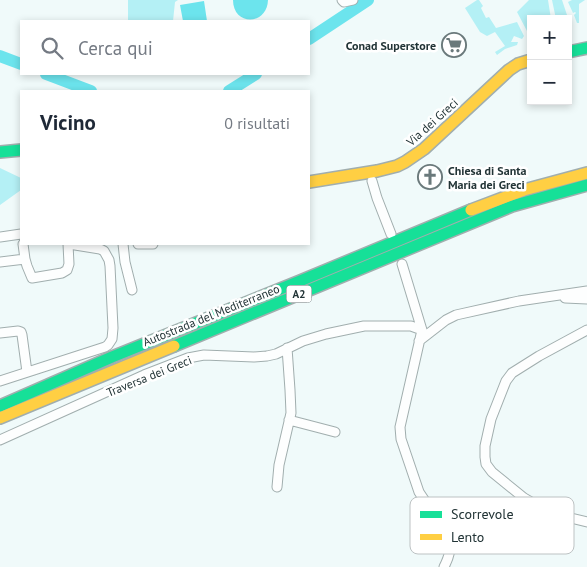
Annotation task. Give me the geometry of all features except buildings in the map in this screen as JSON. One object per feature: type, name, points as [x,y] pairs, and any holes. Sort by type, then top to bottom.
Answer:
[{"type":"main road","points":[[572,51],[587,48]]},
{"type":"main road","points":[[572,59],[587,56]]},
{"type":"main road","name":"Via dei Greci","points":[[310,182],[377,172],[405,162],[424,149],[509,70],[527,61]]},
{"type":"main road","name":"Via dei Greci","points":[[310,190],[372,181],[398,174],[412,167],[431,153],[505,83],[527,71]]},
{"type":"main road","points":[[0,152],[20,150]]},
{"type":"main road","points":[[0,157],[20,155]]},
{"type":"main road","name":"Autostrada del Mediterraneo","points":[[43,386],[510,195],[556,180],[587,173]]},
{"type":"main road","name":"Autostrada del Mediterraneo","points":[[0,418],[512,206],[587,185]]},
{"type":"main road","points":[[0,400],[21,391],[43,386]]},
{"type":"main road","name":"A2","points":[[0,406],[43,386]]},
{"type":"main road","name":"A2","points":[[0,424],[14,412]]},
{"type":"street","points":[[342,0],[344,2],[353,0]]},
{"type":"street","points":[[372,181],[391,234]]},
{"type":"street","points":[[0,237],[20,234]]},
{"type":"street","points":[[23,245],[25,259],[32,278],[65,272],[69,264],[69,245]]},
{"type":"street","points":[[0,381],[105,347],[112,339],[110,266],[106,255],[100,249],[75,245]]},
{"type":"street","points":[[123,245],[132,290]]},
{"type":"street","points":[[0,262],[25,259]]},
{"type":"street","points":[[402,264],[422,330],[400,427],[401,439],[418,492],[421,497]]},
{"type":"street","points":[[420,342],[446,320],[456,315],[519,301],[587,290]]},
{"type":"street","points":[[547,297],[587,299]]},
{"type":"street","name":"Traversa dei Greci","points":[[0,440],[144,375],[188,358],[204,355],[260,357],[276,354],[303,341],[326,334],[364,326],[411,326],[422,330]]},
{"type":"street","points":[[523,497],[492,472],[486,464],[485,446],[491,419],[506,382],[512,373],[587,330]]},
{"type":"street","points":[[0,333],[21,332],[27,372]]},
{"type":"street","points":[[277,487],[279,465],[291,413],[287,348]]},
{"type":"street","points":[[289,420],[335,432]]},
{"type":"street","points":[[574,519],[587,522]]},
{"type":"street","points":[[444,567],[450,554]]},
{"type":"shaded area","points":[[128,0],[178,0],[175,2],[173,20],[128,20]]},
{"type":"shaded area","points":[[477,0],[483,6],[481,8],[486,18],[489,17],[496,28],[517,22],[524,36],[522,39],[514,36],[511,42],[518,42],[517,45],[505,49],[497,55],[495,52],[505,46],[495,32],[487,36],[480,32],[465,8]]},
{"type":"shaded area","points":[[529,0],[548,0],[550,15],[527,15],[527,31],[517,12]]},
{"type":"shaded area","points":[[552,0],[562,0],[567,15],[555,15]]},
{"type":"shaded area","points":[[572,0],[585,0],[579,4],[579,23],[577,23],[574,15],[576,13],[573,13],[568,2]]},
{"type":"shaded area","points":[[0,168],[20,178],[20,191],[0,205]]},
{"type":"water","points":[[233,0],[268,0],[262,15],[250,20],[238,15],[234,9]]},
{"type":"water","points":[[204,1],[207,20],[183,20],[180,5]]},
{"type":"waterway","points":[[310,38],[368,0]]},
{"type":"waterway","points":[[0,56],[20,64]]},
{"type":"waterway","points":[[49,75],[88,90]]},
{"type":"waterway","points":[[231,90],[254,75]]},
{"type":"traffic: fast","points":[[572,51],[587,48]]},
{"type":"traffic: fast","points":[[0,152],[20,150]]},
{"type":"traffic: fast","points":[[174,346],[512,206],[587,185]]},
{"type":"traffic: fast","points":[[0,406],[112,357],[471,210]]},
{"type":"traffic: slow","points":[[310,182],[377,171],[405,162],[424,149],[509,70],[527,61]]},
{"type":"traffic: slow","points":[[471,210],[524,190],[587,173]]},
{"type":"traffic: slow","points":[[0,418],[174,346]]},
{"type":"place","name":"Conad Superstore","points":[[454,45]]},
{"type":"place","name":"Chiesa di Santa Maria dei Greci","points":[[430,177]]}]
